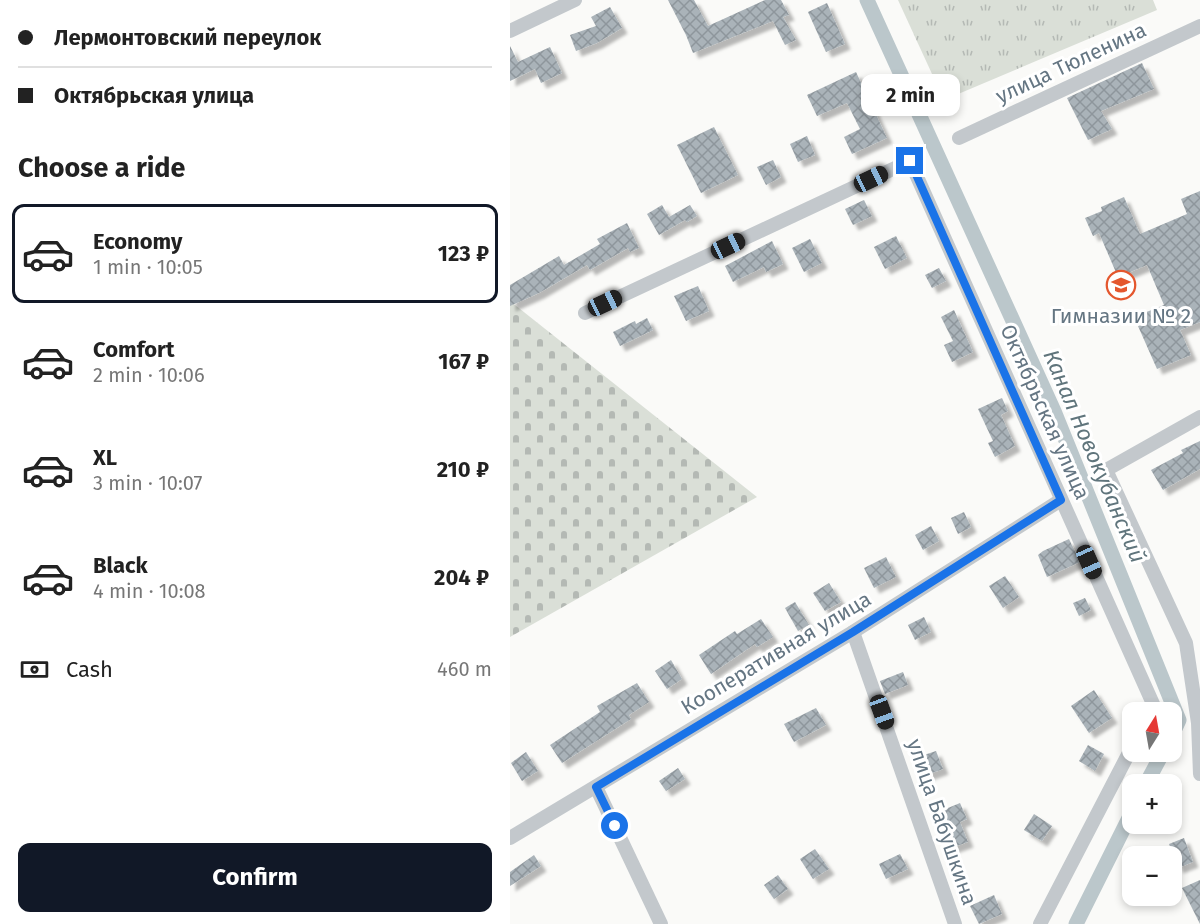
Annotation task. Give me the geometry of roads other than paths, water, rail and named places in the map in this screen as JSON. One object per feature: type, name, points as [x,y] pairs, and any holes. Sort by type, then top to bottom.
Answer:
[{"type":"street","points":[[510,31],[575,0]]},
{"type":"street","name":"улица Тюленина","points":[[959,138],[1200,26]]},
{"type":"street","name":"Октябрьская улица","points":[[585,313],[910,161],[1152,702]]},
{"type":"street","name":"Октябрьская улица","points":[[1200,417],[1106,470],[1186,643],[1198,723],[1200,774]]},
{"type":"street","name":"Кооперативная улица","points":[[510,838],[853,632],[1061,500]]},
{"type":"street","name":"улица Бабушкина","points":[[853,632],[955,924]]},
{"type":"street","points":[[1040,924],[1124,762]]},
{"type":"street","points":[[596,787],[661,924]]},
{"type":"waterway","name":"Канал Новокубанский","points":[[867,0],[1054,411],[1172,702]]},
{"type":"waterway","name":"Канал Новокубанский","points":[[1151,774],[1158,762]]},
{"type":"waterway","name":"Канал Новокубанский","points":[[1076,924],[1122,832]]},
{"type":"place","name":"Гимназии № 2","points":[[1121,285]]}]
